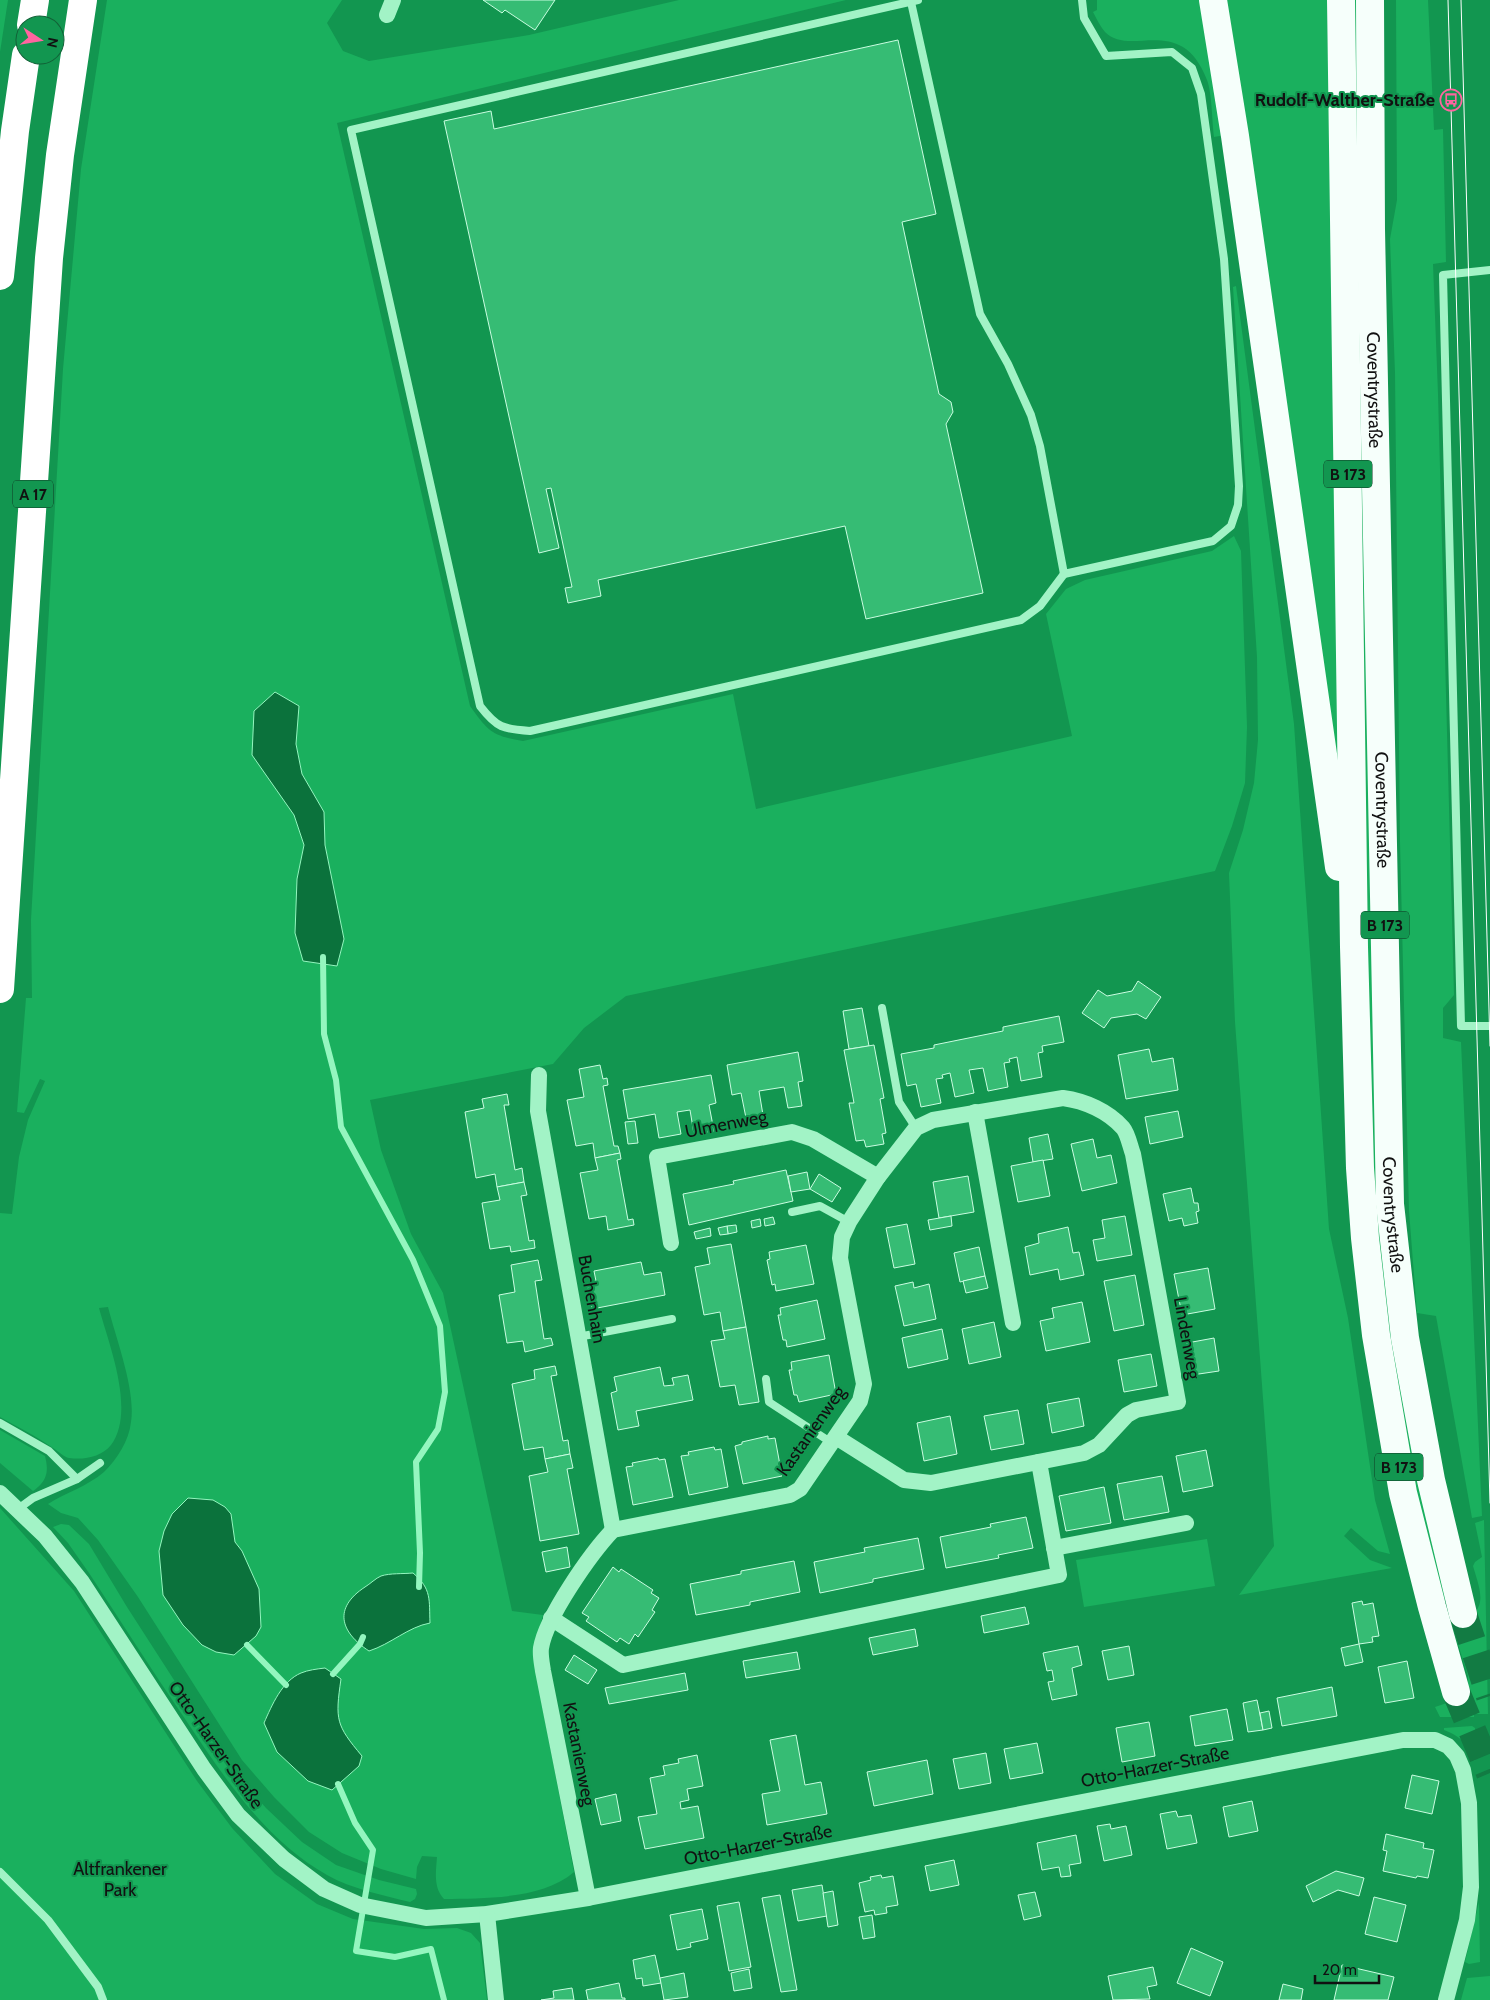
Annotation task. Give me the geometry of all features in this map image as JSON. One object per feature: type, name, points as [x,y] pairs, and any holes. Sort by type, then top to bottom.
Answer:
[{"type":"highway","points":[[33,15],[35,0]]},
{"type":"highway","name":"A 17","points":[[0,989],[49,258],[60,155],[83,0]]},
{"type":"highway","points":[[1213,0],[1235,136],[1338,862],[1354,947]]},
{"type":"highway","name":"B 173","points":[[1341,0],[1354,947],[1360,1168],[1365,1238],[1376,1335],[1403,1492],[1456,1692]]},
{"type":"highway","name":"Coventrystraße","points":[[1370,0],[1372,239],[1390,1204],[1405,1338],[1431,1480],[1463,1614]]},
{"type":"highway","points":[[0,276],[15,131],[25,65]]},
{"type":"street","name":"Buchenhain","points":[[539,1075],[538,1111],[613,1530]]},
{"type":"street","name":"Lindenweg","points":[[834,1440],[904,1480],[931,1483],[1084,1453],[1099,1445],[1127,1415],[1136,1410],[1178,1402],[1132,1154],[1124,1128],[1100,1110],[1076,1100],[1064,1098],[975,1112]]},
{"type":"street","points":[[916,1128],[933,1120],[975,1112],[1013,1323]]},
{"type":"street","name":"Kastanienweg","points":[[588,1898],[543,1671],[541,1648],[551,1618],[600,1543],[613,1530],[790,1494],[800,1489],[860,1401],[864,1384],[840,1258],[842,1237],[849,1222],[878,1177],[916,1128]]},
{"type":"street","name":"Ulmenweg","points":[[671,1243],[657,1157],[792,1132],[814,1139],[878,1177]]},
{"type":"street","points":[[551,1618],[624,1665],[1059,1576],[1039,1462]]},
{"type":"street","name":"Otto-Harzer-Straße","points":[[0,1493],[45,1536],[82,1582],[204,1769],[238,1815],[284,1859],[324,1889],[360,1905],[426,1918],[487,1914],[588,1898],[1403,1740],[1435,1740],[1448,1746],[1458,1756],[1463,1770],[1469,1803],[1471,1887],[1467,1920],[1446,2000]]},
{"type":"street","points":[[1054,1548],[1186,1523]]},
{"type":"street","points":[[487,1914],[496,2000]]},
{"type":"lane","points":[[1064,574],[1040,446],[1030,415],[1008,364],[980,314],[914,1],[351,130],[480,706],[490,719],[505,729],[530,731],[1021,620],[1040,606],[1064,574],[1213,541],[1231,526],[1238,505],[1236,437],[1224,259],[1200,94],[1192,68],[1172,52],[1106,56],[1084,18],[1082,0]]},
{"type":"lane","points":[[1490,270],[1443,275],[1461,1026],[1490,1026]]},
{"type":"lane","points":[[882,1008],[899,1102],[916,1128]]},
{"type":"lane","points":[[792,1212],[820,1206],[849,1222]]},
{"type":"lane","points":[[578,1337],[672,1319]]},
{"type":"lane","points":[[766,1379],[769,1402],[834,1440]]},
{"type":"lane","points":[[0,1423],[49,1451],[77,1478]]},
{"type":"lane","points":[[18,1509],[33,1498],[77,1478],[100,1463]]},
{"type":"lane","points":[[0,1872],[48,1920],[98,1988],[103,2000]]},
{"type":"green space","points":[[0,0],[8,0],[0,52]]},
{"type":"green space","points":[[107,0],[342,0],[327,23],[343,51],[369,61],[529,35],[679,0],[846,0],[337,123],[470,706],[487,727],[504,737],[523,741],[733,694],[756,809],[1072,736],[1046,614],[1066,589],[1085,580],[1212,551],[1234,536],[1241,551],[1247,727],[1245,783],[1232,826],[1215,871],[626,996],[584,1028],[553,1064],[370,1100],[381,1150],[411,1234],[443,1293],[512,1611],[543,1615],[534,1650],[539,1689],[574,1872],[546,1888],[529,1893],[512,1896],[444,1899],[440,1895],[437,1885],[437,1857],[422,1856],[417,1867],[416,1879],[381,1869],[342,1853],[309,1832],[274,1797],[242,1760],[138,1597],[98,1540],[78,1518],[61,1513],[48,1504],[104,1472],[118,1455],[128,1436],[132,1409],[131,1395],[108,1307],[99,1308],[114,1359],[121,1396],[121,1414],[118,1431],[111,1445],[98,1455],[92,1457],[81,1459],[69,1458],[0,1417],[0,1213],[12,1214],[19,1157],[28,1120],[45,1081],[40,1079],[24,1113],[17,1112],[26,998],[32,998],[31,920],[63,369],[81,169]],"holes":[[[275,692],[299,706],[296,744],[302,774],[324,812],[325,845],[344,939],[337,966],[303,961],[295,933],[297,879],[304,845],[294,815]]]},
{"type":"green space","points":[[1097,0],[1205,0],[1225,135],[1214,137],[1209,86],[1196,59],[1184,47],[1170,42],[1115,39],[1105,32],[1093,12],[1097,10]]},
{"type":"green space","points":[[1227,0],[1327,0],[1341,798],[1242,133]]},
{"type":"green space","points":[[1351,0],[1358,0],[1371,805],[1418,1476],[1446,1599],[1436,1602],[1381,1290],[1370,1153]]},
{"type":"green space","points":[[1396,0],[1428,0],[1434,130],[1443,129],[1446,262],[1433,264],[1454,995],[1443,1008],[1443,1038],[1461,1042],[1482,1516],[1472,1518],[1436,1316],[1417,1313],[1409,1211],[1400,842],[1395,373],[1390,239],[1397,200]]},
{"type":"green space","points":[[1236,286],[1294,724],[1329,1229],[1348,1318],[1375,1500],[1390,1554],[1378,1551],[1351,1528],[1344,1536],[1370,1560],[1392,1568],[1239,1595],[1274,1546],[1235,1022],[1229,873],[1243,830],[1254,783],[1258,740],[1257,657],[1233,287]]},
{"type":"green space","points":[[0,1430],[45,1456],[46,1476],[33,1491],[0,1463]]},
{"type":"green space","name":"Altfrankener Park","points":[[0,1508],[74,1591],[197,1781],[232,1828],[275,1874],[317,1904],[353,1919],[424,1929],[457,1928],[471,1933],[480,1943],[487,2000],[0,2000]]},
{"type":"green space","points":[[1484,1520],[1488,1714],[1474,1714],[1474,1717],[1440,1717],[1435,1707],[1459,1699],[1468,1683],[1468,1676],[1453,1628],[1472,1615],[1480,1603],[1479,1587],[1473,1566],[1482,1557],[1475,1523]]},
{"type":"green space","points":[[61,1524],[69,1525],[89,1544],[127,1607],[232,1770],[266,1808],[302,1842],[336,1865],[379,1880],[416,1889],[415,1899],[410,1902],[367,1891],[337,1880],[304,1860],[283,1844],[264,1825],[229,1783],[89,1573],[68,1543],[53,1527]]},
{"type":"green space","points":[[1207,1539],[1215,1586],[1084,1607],[1076,1560]]},
{"type":"green space","points":[[1472,1726],[1475,1728],[1475,1761],[1470,1750],[1463,1742],[1455,1735],[1444,1730],[1444,1728]]},
{"type":"green space","points":[[1479,1902],[1480,1962],[1469,1964],[1465,1962]]},
{"type":"green space","points":[[1490,1976],[1490,2000],[1461,2000],[1467,1978]]},
{"type":"shaded area","points":[[275,692],[299,706],[296,744],[302,774],[324,812],[325,845],[344,939],[337,966],[303,961],[295,933],[297,879],[304,845],[294,815],[252,755],[254,711]]},
{"type":"shaded area","points":[[188,1498],[213,1500],[225,1507],[231,1514],[235,1542],[242,1551],[259,1589],[261,1627],[256,1636],[234,1655],[216,1652],[202,1645],[183,1625],[163,1595],[159,1551],[164,1531],[172,1514]]},
{"type":"shaded area","points":[[413,1573],[424,1584],[428,1595],[430,1623],[414,1628],[369,1651],[359,1644],[347,1628],[344,1620],[348,1603],[355,1595],[381,1576]]},
{"type":"shaded area","points":[[325,1668],[341,1679],[338,1713],[342,1729],[362,1756],[359,1766],[332,1790],[308,1781],[277,1752],[264,1723],[278,1694],[288,1682],[304,1672]]},
{"type":"building","points":[[483,0],[555,0],[535,30],[505,10],[502,13]]},
{"type":"building","points":[[898,40],[936,214],[902,222],[939,394],[951,402],[953,412],[946,424],[983,593],[866,619],[845,526],[598,580],[601,596],[568,603],[565,588],[572,587],[551,488],[546,489],[559,548],[539,553],[444,121],[491,111],[494,129]]},
{"type":"building","points":[[1138,981],[1161,997],[1146,1019],[1137,1014],[1111,1018],[1104,1028],[1082,1013],[1098,990],[1107,996],[1132,991]]},
{"type":"building","points":[[862,1008],[869,1046],[849,1049],[843,1011]]},
{"type":"building","points":[[1059,1016],[1064,1042],[1042,1046],[1043,1052],[1038,1053],[1042,1077],[1021,1081],[1017,1057],[1009,1059],[1010,1062],[1004,1063],[1008,1087],[988,1091],[983,1068],[969,1070],[974,1093],[955,1097],[950,1073],[942,1075],[943,1078],[936,1079],[941,1103],[921,1107],[916,1084],[907,1086],[901,1054],[934,1048],[934,1045],[1003,1031],[1003,1027]]},
{"type":"building","points":[[874,1045],[884,1098],[880,1099],[886,1133],[882,1134],[884,1144],[866,1147],[864,1140],[856,1141],[849,1103],[854,1103],[844,1050]]},
{"type":"building","points":[[1149,1049],[1152,1062],[1173,1058],[1178,1090],[1126,1099],[1118,1055]]},
{"type":"building","points":[[798,1052],[803,1081],[798,1082],[802,1106],[788,1108],[784,1087],[759,1091],[763,1115],[746,1118],[741,1093],[732,1095],[727,1065]]},
{"type":"building","points":[[600,1065],[603,1079],[607,1078],[608,1085],[603,1086],[614,1146],[618,1146],[620,1153],[595,1158],[593,1143],[576,1146],[567,1100],[584,1097],[579,1069]]},
{"type":"building","points":[[711,1075],[716,1103],[709,1105],[714,1131],[694,1134],[690,1110],[677,1112],[681,1134],[659,1138],[655,1114],[628,1119],[623,1090]]},
{"type":"building","points":[[507,1094],[509,1105],[504,1105],[515,1170],[522,1168],[524,1182],[497,1187],[495,1174],[476,1178],[465,1112],[484,1108],[482,1099]]},
{"type":"building","points":[[1178,1111],[1183,1137],[1150,1144],[1145,1117]]},
{"type":"building","points":[[635,1121],[638,1143],[628,1144],[625,1122]]},
{"type":"building","points":[[1048,1134],[1053,1159],[1033,1162],[1029,1138]]},
{"type":"building","points":[[1093,1139],[1097,1158],[1111,1155],[1117,1183],[1082,1191],[1071,1144]]},
{"type":"building","points":[[620,1153],[621,1159],[617,1160],[628,1220],[633,1219],[634,1225],[608,1230],[606,1216],[589,1219],[580,1173],[598,1170],[595,1158]]},
{"type":"building","points":[[1043,1160],[1050,1196],[1018,1202],[1011,1166]]},
{"type":"building","points":[[786,1170],[793,1201],[689,1225],[683,1194],[734,1184],[733,1181]]},
{"type":"building","points":[[807,1172],[810,1189],[791,1192],[788,1176]]},
{"type":"building","points":[[819,1174],[841,1188],[832,1202],[810,1189]]},
{"type":"building","points":[[968,1176],[974,1212],[939,1218],[933,1182]]},
{"type":"building","points":[[524,1182],[527,1195],[521,1196],[529,1241],[534,1240],[535,1248],[511,1252],[510,1246],[490,1249],[482,1203],[500,1200],[497,1187]]},
{"type":"building","points":[[1191,1188],[1194,1203],[1198,1203],[1199,1211],[1196,1212],[1198,1223],[1184,1226],[1182,1218],[1169,1221],[1163,1194]]},
{"type":"building","points":[[951,1216],[952,1226],[930,1230],[928,1220]]},
{"type":"building","points":[[1125,1216],[1132,1255],[1097,1261],[1093,1240],[1105,1238],[1102,1220]]},
{"type":"building","points":[[773,1217],[775,1224],[765,1226],[764,1219]]},
{"type":"building","points":[[760,1219],[761,1226],[752,1228],[751,1221]]},
{"type":"building","points":[[907,1224],[915,1264],[894,1268],[886,1228]]},
{"type":"building","points":[[736,1225],[737,1232],[728,1234],[727,1226]]},
{"type":"building","points":[[727,1226],[728,1234],[720,1235],[718,1228]]},
{"type":"building","points":[[1068,1227],[1073,1253],[1079,1252],[1084,1275],[1060,1280],[1058,1269],[1030,1275],[1025,1247],[1039,1243],[1038,1234]]},
{"type":"building","points":[[710,1228],[711,1236],[696,1239],[694,1232]]},
{"type":"building","points":[[731,1244],[746,1327],[723,1331],[720,1312],[704,1315],[695,1267],[710,1264],[707,1248]]},
{"type":"building","points":[[806,1245],[814,1284],[776,1291],[775,1284],[772,1285],[767,1260],[770,1259],[769,1252]]},
{"type":"building","points":[[979,1247],[985,1276],[960,1282],[954,1253]]},
{"type":"building","points":[[538,1260],[542,1280],[535,1281],[544,1339],[551,1338],[553,1345],[525,1352],[523,1341],[507,1343],[499,1295],[515,1292],[511,1265]]},
{"type":"building","points":[[641,1262],[644,1275],[661,1272],[665,1295],[592,1309],[587,1283],[596,1281],[594,1271]]},
{"type":"building","points":[[1208,1268],[1215,1309],[1182,1315],[1174,1274]]},
{"type":"building","points":[[1135,1275],[1144,1325],[1114,1331],[1104,1281]]},
{"type":"building","points":[[985,1276],[988,1288],[966,1293],[963,1281]]},
{"type":"building","points":[[913,1282],[914,1288],[929,1284],[936,1319],[904,1326],[895,1286]]},
{"type":"building","points":[[817,1300],[825,1339],[787,1347],[786,1340],[783,1340],[778,1315],[781,1315],[780,1308]]},
{"type":"building","points":[[1082,1302],[1090,1342],[1046,1351],[1040,1321],[1054,1318],[1052,1308]]},
{"type":"building","points":[[994,1322],[1001,1357],[969,1364],[962,1329]]},
{"type":"building","points":[[746,1327],[759,1402],[739,1405],[735,1385],[720,1387],[711,1341],[725,1339],[723,1331]]},
{"type":"building","points":[[942,1329],[948,1359],[908,1368],[902,1338]]},
{"type":"building","points":[[1214,1338],[1219,1371],[1192,1375],[1187,1343]]},
{"type":"building","points":[[1151,1354],[1157,1386],[1124,1392],[1118,1360]]},
{"type":"building","points":[[829,1355],[836,1394],[799,1402],[797,1395],[794,1395],[789,1370],[792,1370],[791,1362]]},
{"type":"building","points":[[555,1366],[557,1375],[551,1376],[563,1441],[568,1440],[570,1454],[545,1459],[543,1447],[524,1450],[512,1384],[535,1379],[534,1370]]},
{"type":"building","points":[[660,1367],[664,1386],[674,1385],[672,1378],[688,1375],[693,1400],[636,1411],[639,1426],[618,1430],[611,1393],[617,1391],[614,1377]]},
{"type":"building","points":[[1079,1398],[1084,1426],[1052,1433],[1047,1404]]},
{"type":"building","points":[[1018,1410],[1024,1444],[991,1450],[984,1416]]},
{"type":"building","points":[[950,1416],[957,1454],[924,1461],[917,1423]]},
{"type":"building","points":[[768,1436],[768,1439],[775,1438],[782,1476],[743,1484],[735,1446],[742,1444],[742,1442]]},
{"type":"building","points":[[714,1447],[715,1450],[721,1449],[728,1487],[689,1495],[681,1456],[689,1455],[688,1452]]},
{"type":"building","points":[[1206,1450],[1213,1486],[1183,1492],[1176,1456]]},
{"type":"building","points":[[570,1454],[573,1468],[567,1469],[579,1534],[540,1541],[529,1476],[548,1472],[545,1459]]},
{"type":"building","points":[[658,1458],[659,1460],[665,1459],[673,1497],[633,1505],[626,1467],[633,1466],[632,1463]]},
{"type":"building","points":[[1162,1476],[1169,1512],[1124,1520],[1117,1484]]},
{"type":"building","points":[[1104,1487],[1111,1523],[1066,1531],[1059,1496]]},
{"type":"building","points":[[1026,1517],[1033,1548],[998,1555],[999,1558],[946,1568],[940,1537],[991,1527],[990,1524]]},
{"type":"building","points":[[918,1538],[924,1569],[873,1579],[873,1582],[820,1593],[814,1562],[865,1552],[864,1548]]},
{"type":"building","points":[[567,1547],[570,1567],[546,1572],[542,1552]]},
{"type":"building","points":[[794,1561],[800,1592],[750,1602],[750,1605],[696,1615],[690,1584],[741,1574],[741,1571]]},
{"type":"building","points":[[613,1567],[619,1572],[621,1569],[653,1590],[651,1593],[659,1598],[652,1610],[655,1612],[638,1637],[635,1634],[629,1644],[620,1638],[617,1642],[586,1621],[589,1617],[582,1613]]},
{"type":"building","points":[[1362,1601],[1363,1605],[1373,1603],[1379,1636],[1372,1637],[1373,1642],[1359,1644],[1352,1603]]},
{"type":"building","points":[[1025,1607],[1029,1624],[984,1633],[981,1616]]},
{"type":"building","points":[[915,1629],[918,1646],[873,1655],[869,1638]]},
{"type":"building","points":[[1359,1644],[1363,1662],[1345,1666],[1341,1648]]},
{"type":"building","points":[[1078,1646],[1082,1665],[1072,1668],[1077,1695],[1052,1700],[1048,1682],[1054,1681],[1052,1670],[1047,1671],[1043,1653]]},
{"type":"building","points":[[1129,1646],[1134,1675],[1108,1680],[1102,1651]]},
{"type":"building","points":[[797,1652],[800,1669],[746,1678],[743,1661]]},
{"type":"building","points":[[574,1655],[597,1670],[588,1684],[565,1670]]},
{"type":"building","points":[[1407,1661],[1414,1698],[1385,1703],[1378,1667]]},
{"type":"building","points":[[685,1673],[688,1690],[609,1704],[605,1688]]},
{"type":"building","points":[[1332,1687],[1337,1716],[1282,1726],[1277,1698]]},
{"type":"building","points":[[1257,1700],[1263,1730],[1248,1732],[1243,1703]]},
{"type":"building","points":[[1227,1709],[1233,1740],[1195,1746],[1190,1716]]},
{"type":"building","points":[[1269,1711],[1272,1728],[1263,1730],[1260,1713]]},
{"type":"building","points":[[1149,1722],[1155,1756],[1122,1762],[1116,1728]]},
{"type":"building","points":[[796,1735],[805,1785],[821,1782],[827,1814],[767,1825],[762,1794],[780,1791],[770,1740]]},
{"type":"building","points":[[1037,1743],[1043,1773],[1010,1779],[1004,1749]]},
{"type":"building","points":[[986,1753],[991,1783],[959,1789],[953,1759]]},
{"type":"building","points":[[697,1755],[703,1786],[687,1789],[689,1800],[680,1802],[681,1809],[698,1806],[704,1838],[645,1849],[638,1817],[657,1814],[650,1778],[665,1775],[663,1766],[679,1763],[678,1759]]},
{"type":"building","points":[[927,1760],[933,1794],[874,1806],[867,1772]]},
{"type":"building","points":[[1412,1775],[1439,1781],[1432,1814],[1405,1808]]},
{"type":"building","points":[[616,1794],[621,1821],[601,1825],[595,1799]]},
{"type":"building","points":[[1252,1801],[1258,1831],[1229,1837],[1223,1807]]},
{"type":"building","points":[[1176,1811],[1178,1817],[1191,1815],[1197,1843],[1167,1849],[1160,1814]]},
{"type":"building","points":[[1110,1824],[1111,1829],[1126,1826],[1132,1855],[1104,1861],[1097,1826]]},
{"type":"building","points":[[1386,1834],[1424,1843],[1423,1848],[1434,1850],[1428,1878],[1417,1876],[1416,1878],[1383,1871],[1387,1851],[1383,1850]]},
{"type":"building","points":[[1076,1835],[1081,1863],[1069,1865],[1071,1876],[1061,1877],[1059,1867],[1042,1870],[1037,1843]]},
{"type":"building","points":[[954,1860],[959,1885],[930,1891],[925,1866]]},
{"type":"building","points":[[1336,1871],[1364,1878],[1359,1896],[1338,1890],[1313,1902],[1306,1886]]},
{"type":"building","points":[[881,1875],[882,1878],[893,1876],[898,1905],[886,1907],[887,1913],[875,1915],[874,1910],[865,1912],[859,1883],[871,1880],[870,1877]]},
{"type":"building","points":[[822,1885],[827,1916],[798,1921],[792,1890]]},
{"type":"building","points":[[833,1891],[838,1925],[828,1927],[823,1893]]},
{"type":"building","points":[[1035,1892],[1041,1916],[1024,1920],[1018,1895]]},
{"type":"building","points":[[780,1895],[797,1990],[781,1992],[762,1898]]},
{"type":"building","points":[[1374,1897],[1406,1905],[1397,1942],[1365,1934]]},
{"type":"building","points":[[739,1902],[751,1967],[729,1971],[717,1906]]},
{"type":"building","points":[[702,1909],[708,1939],[690,1943],[691,1947],[677,1950],[670,1915]]},
{"type":"building","points":[[872,1915],[875,1937],[863,1939],[859,1917]]},
{"type":"building","points":[[1191,1948],[1223,1962],[1210,1996],[1177,1983]]},
{"type":"building","points":[[655,1955],[661,1983],[643,1986],[642,1978],[636,1979],[633,1960]]},
{"type":"building","points":[[1342,1965],[1394,1977],[1388,2000],[1334,2000]]},
{"type":"building","points":[[1153,1967],[1157,1985],[1147,1987],[1150,1999],[1113,2000],[1108,1976]]},
{"type":"building","points":[[749,1969],[752,1988],[734,1991],[731,1973]]},
{"type":"building","points":[[684,1973],[688,1997],[664,2000],[660,1978]]},
{"type":"building","points":[[619,1983],[622,1998],[625,1998],[625,2000],[588,2000],[586,1990]]},
{"type":"building","points":[[1283,1984],[1303,1989],[1301,2000],[1279,2000]]},
{"type":"building","points":[[572,1988],[574,2000],[541,2000],[554,1998],[553,1991]]},
{"type":"waterway","points":[[323,957],[324,1034],[336,1080],[341,1127],[413,1260],[440,1326],[445,1392],[438,1429],[416,1462],[420,1553],[419,1587]]},
{"type":"waterway","points":[[333,1674],[360,1644],[363,1637]]},
{"type":"waterway","points":[[247,1645],[286,1685]]},
{"type":"waterway","points":[[338,1784],[355,1823],[373,1850],[356,1951],[395,1957],[431,1949],[444,2000]]},
{"type":"tunnel","points":[[1463,1614],[1490,1696]]},
{"type":"tunnel","points":[[1456,1692],[1490,1773]]},
{"type":"tram line","points":[[1448,0],[1490,1503]]},
{"type":"tram line","points":[[1461,0],[1490,1046]]},
{"type":"place","name":"Rudolf-Walther-Straße","points":[[1451,100]]}]
